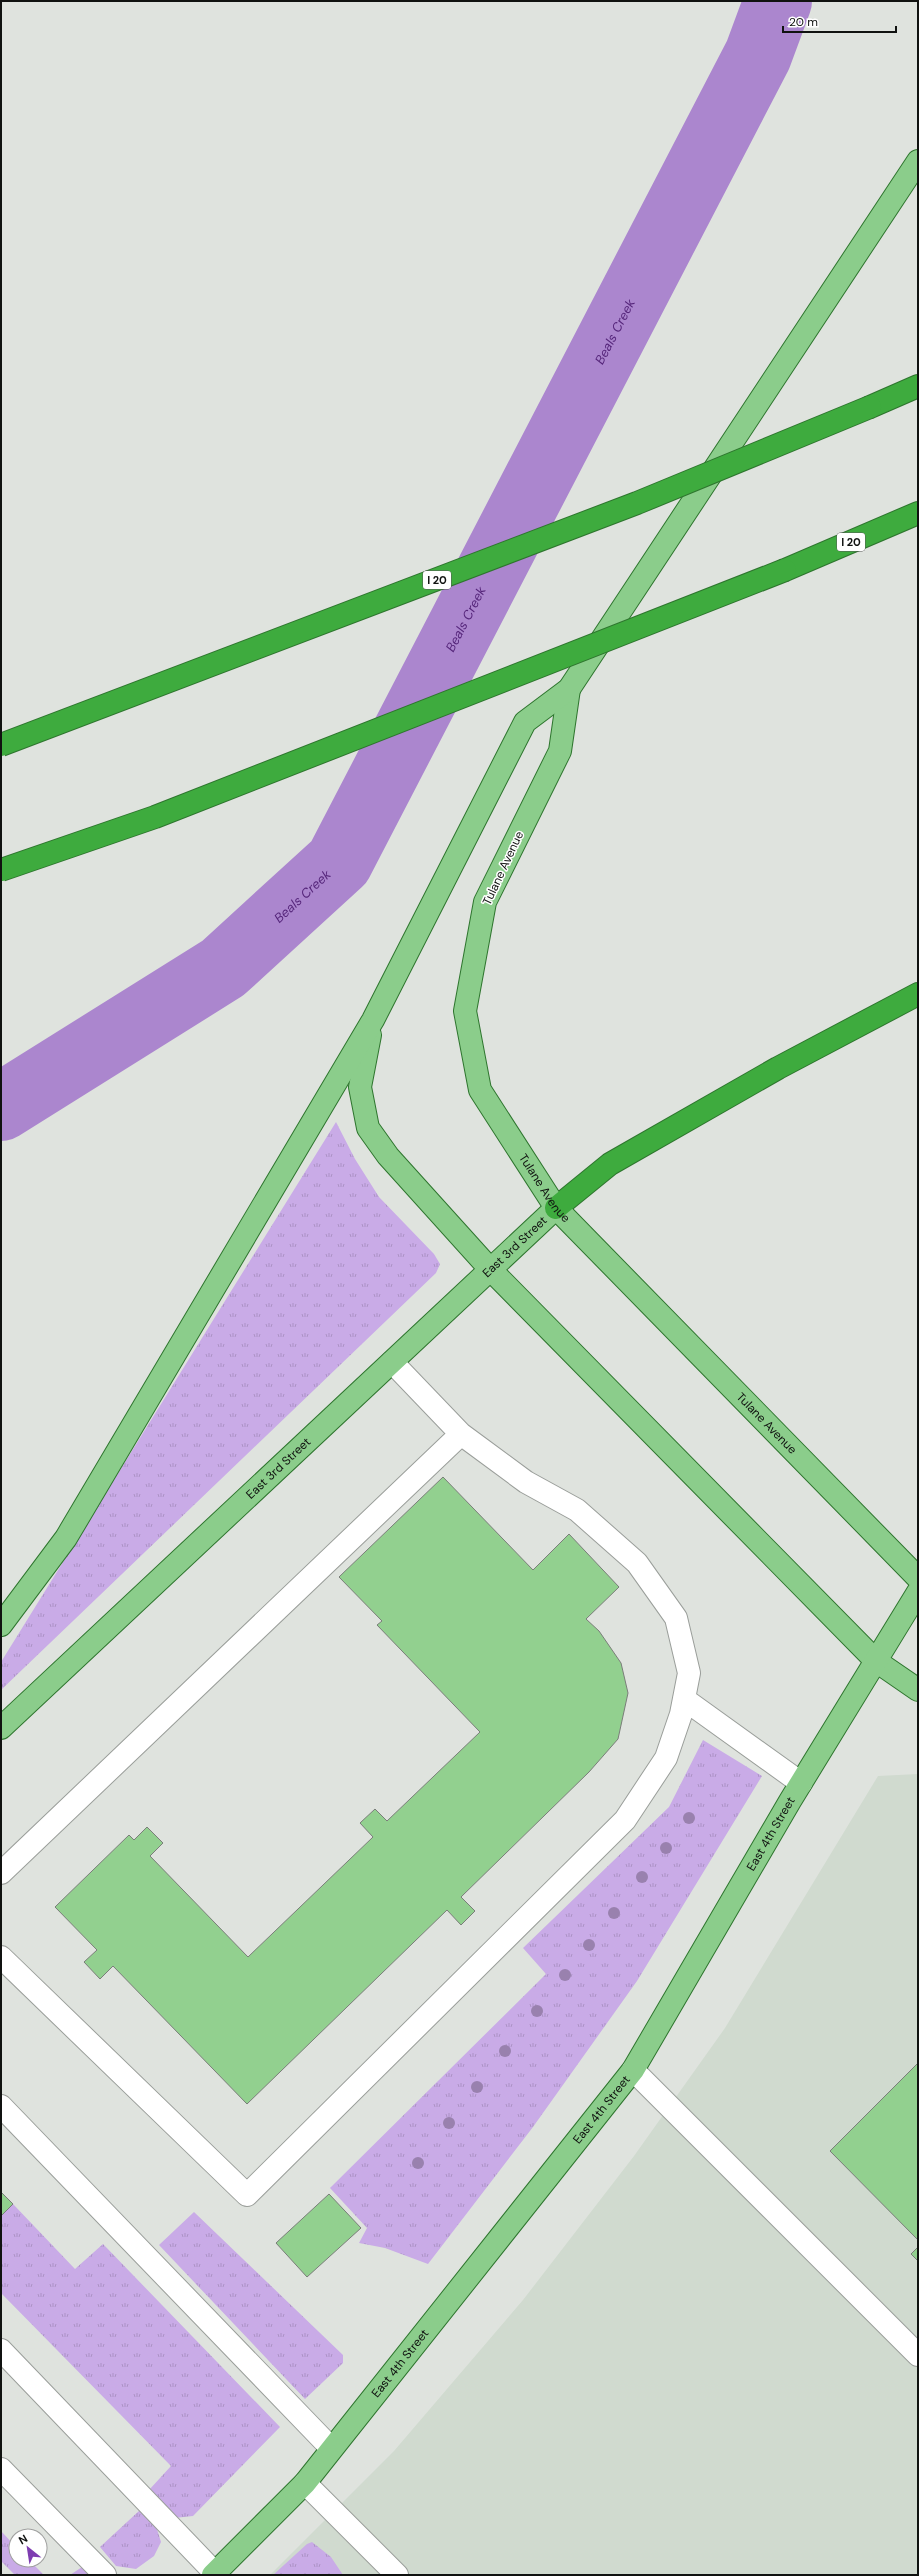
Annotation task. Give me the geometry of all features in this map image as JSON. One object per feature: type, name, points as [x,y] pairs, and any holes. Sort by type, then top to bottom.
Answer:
[{"type":"highway","name":"I 20","points":[[1,745],[637,503],[918,386]]},
{"type":"highway","name":"I 20","points":[[1,870],[155,817],[785,570],[918,513]]},
{"type":"highway","points":[[556,1208],[610,1164],[778,1068],[918,994]]},
{"type":"main road","points":[[1,1625],[66,1538],[373,1020],[525,722],[569,689],[918,161]]},
{"type":"main road","name":"Tulane Avenue","points":[[569,689],[560,751],[484,902],[465,1011],[480,1090],[556,1208],[918,1578]]},
{"type":"main road","points":[[373,1020],[360,1087],[368,1128],[388,1156],[490,1269],[876,1661],[918,1690]]},
{"type":"main road","name":"East 3rd Street","points":[[1,1728],[556,1208]]},
{"type":"main road","name":"East 4th Street","points":[[214,2574],[304,2483],[633,2070],[801,1783],[918,1592]]},
{"type":"lane","points":[[1,1957],[247,2195],[625,1820],[666,1758],[684,1698],[689,1673],[676,1618],[637,1563],[577,1510],[526,1482],[461,1434],[392,1362]]},
{"type":"lane","points":[[1,1872],[461,1434]]},
{"type":"lane","points":[[684,1698],[801,1783]]},
{"type":"lane","points":[[633,2070],[918,2355]]},
{"type":"lane","points":[[1,2106],[331,2448]]},
{"type":"lane","points":[[1,2350],[214,2574]]},
{"type":"lane","points":[[1,2469],[105,2575]]},
{"type":"lane","points":[[304,2483],[397,2575]]},
{"type":"shaded area","points":[[918,1774],[918,2575],[270,2575],[394,2451],[523,2300],[634,2156],[725,2028],[878,1776]]},
{"type":"green space","points":[[336,1122],[355,1159],[379,1197],[434,1254],[440,1264],[436,1273],[1,1690],[1,1662]]},
{"type":"green space","points":[[703,1740],[762,1776],[637,1981],[533,2127],[428,2264],[385,2248],[359,2243],[367,2228],[330,2188],[546,1974],[523,1948],[669,1807]]},
{"type":"green space","points":[[13,2204],[75,2269],[103,2244],[280,2427],[193,2516],[174,2518],[149,2490],[171,2466],[1,2293],[1,2216]]},
{"type":"green space","points":[[194,2212],[343,2355],[343,2363],[305,2399],[159,2245]]},
{"type":"green space","points":[[140,2510],[156,2526],[161,2542],[154,2556],[136,2569],[116,2566],[100,2547]]},
{"type":"green space","points":[[1,2531],[8,2538],[8,2568],[1,2561]]},
{"type":"green space","points":[[312,2542],[331,2557],[343,2575],[273,2575],[307,2544]]},
{"type":"green space","points":[[85,2565],[94,2575],[70,2575]]},
{"type":"green space","points":[[8,2568],[37,2568],[44,2575],[15,2575]]},
{"type":"building","points":[[443,1477],[533,1570],[569,1534],[619,1587],[586,1619],[599,1631],[621,1663],[628,1693],[618,1739],[589,1772],[461,1897],[475,1911],[461,1925],[447,1910],[247,2104],[113,1966],[100,1979],[84,1962],[97,1950],[55,1907],[129,1835],[134,1840],[147,1827],[163,1843],[150,1856],[248,1957],[373,1837],[360,1823],[375,1809],[387,1821],[480,1732],[377,1625],[382,1621],[339,1577]]},
{"type":"building","points":[[918,2063],[918,2240],[830,2151]]},
{"type":"building","points":[[1,2192],[13,2204],[1,2216]]},
{"type":"building","points":[[329,2194],[361,2228],[307,2277],[276,2243]]},
{"type":"building","points":[[918,2247],[918,2261],[911,2254]]},
{"type":"waterway","name":"Beals Creek","points":[[1,1107],[223,968],[339,862],[758,55],[778,1]]}]
